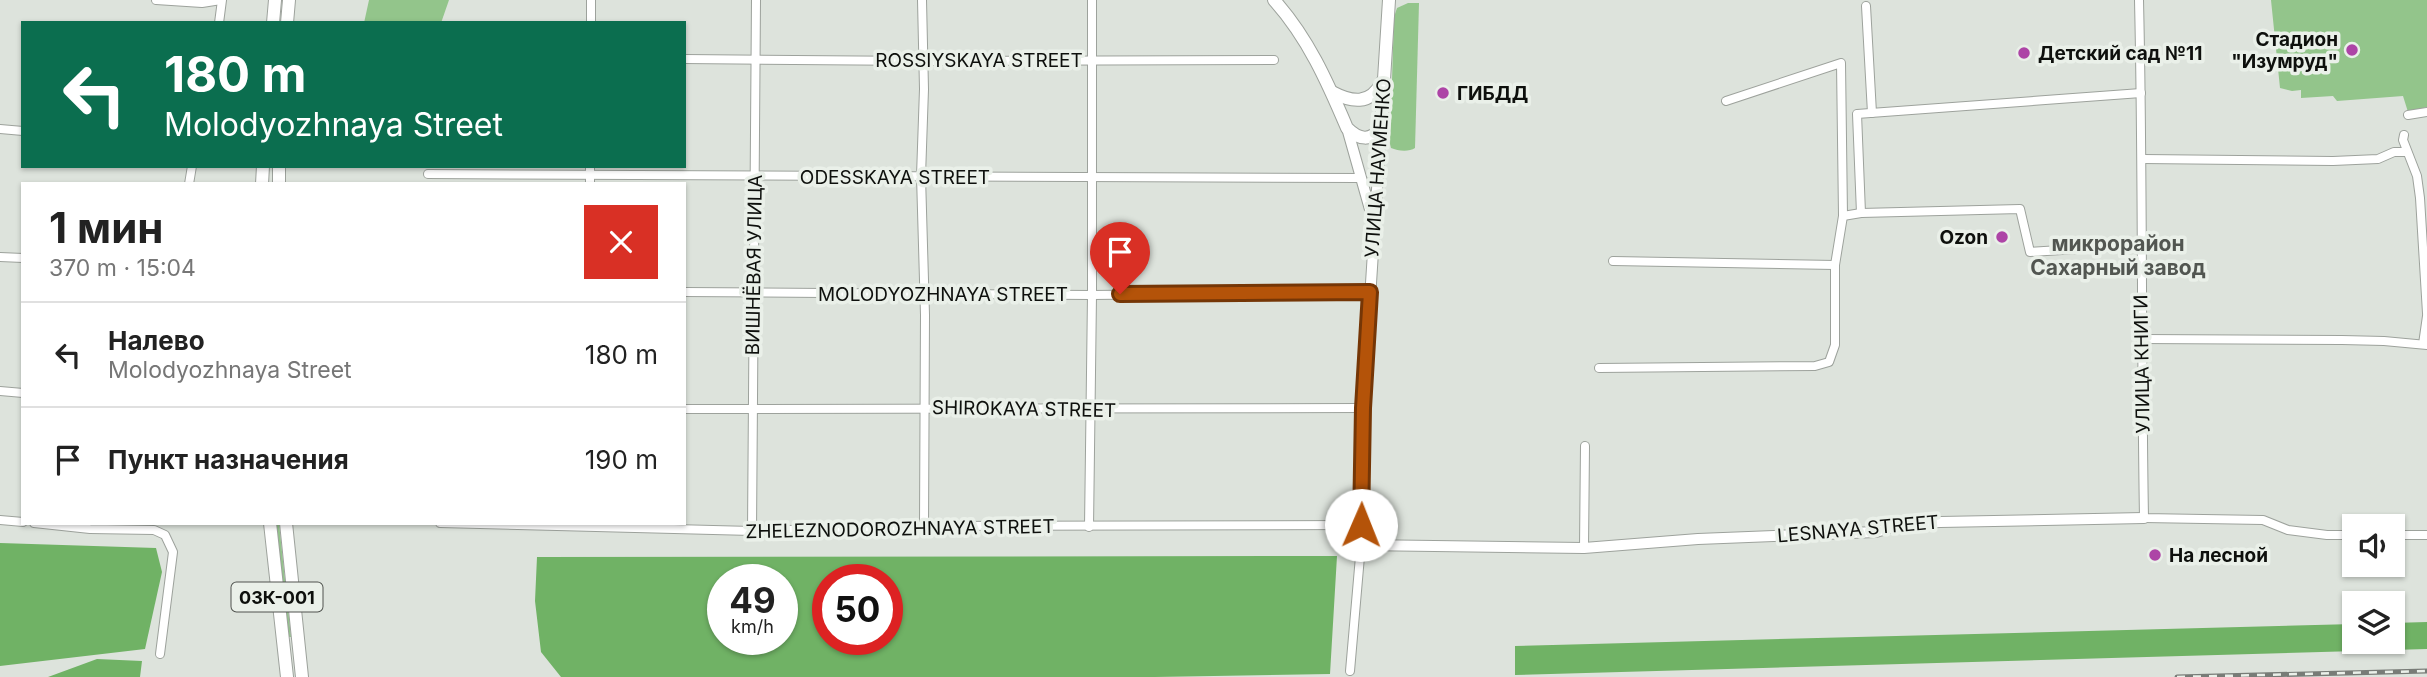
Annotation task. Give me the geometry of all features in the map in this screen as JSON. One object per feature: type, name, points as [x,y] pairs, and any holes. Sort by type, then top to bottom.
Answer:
[{"type":"main road","points":[[273,21],[275,0]]},
{"type":"main road","points":[[287,21],[289,0]]},
{"type":"main road","points":[[1273,0],[1296,25],[1314,54],[1347,128],[1354,135],[1367,138],[1372,137],[1381,127]]},
{"type":"main road","name":"УЛИЦА НАУМЕНКО","points":[[1381,127],[1372,100],[1383,79],[1389,0]]},
{"type":"main road","points":[[1332,92],[1354,101],[1372,100]]},
{"type":"main road","points":[[1347,128],[1351,113],[1372,100]]},
{"type":"main road","name":"03К-001","points":[[270,525],[286,674]]},
{"type":"main road","name":"03К-001","points":[[286,525],[302,673]]},
{"type":"street","points":[[156,0],[202,3],[221,0],[219,21]]},
{"type":"street","points":[[590,21],[591,0]]},
{"type":"street","name":"ВИШНЁВАЯ УЛИЦА","points":[[752,531],[756,0]]},
{"type":"street","points":[[922,0],[924,526]]},
{"type":"street","points":[[1088,527],[1092,295],[1092,0]]},
{"type":"street","name":"УЛИЦА КНИГИ","points":[[2139,0],[2143,159],[2140,245],[2144,518]]},
{"type":"street","points":[[1866,6],[1872,113]]},
{"type":"street","name":"ROSSIYSKAYA STREET","points":[[686,59],[1274,60]]},
{"type":"street","points":[[1599,368],[1815,366],[1829,362],[1835,345],[1835,265],[1843,216],[1841,63],[1726,101]]},
{"type":"street","points":[[1861,213],[1857,114],[2141,93]]},
{"type":"street","points":[[2408,115],[2427,112]]},
{"type":"street","name":"УЛИЦА НАУМЕНКО","points":[[1350,671],[1361,545],[1363,408],[1381,127]]},
{"type":"street","points":[[1347,128],[1374,220]]},
{"type":"street","points":[[0,129],[21,131]]},
{"type":"street","points":[[2141,339],[2353,340],[2425,345],[2427,314],[2420,198],[2417,176],[2403,140],[2404,135]]},
{"type":"street","points":[[2143,159],[2333,161],[2378,159],[2394,152],[2407,152]]},
{"type":"street","name":"ODESSKAYA STREET","points":[[428,174],[755,178],[1361,178]]},
{"type":"street","points":[[1843,216],[1861,213],[2020,209],[2030,252],[2140,245]]},
{"type":"street","points":[[0,257],[21,258]]},
{"type":"street","points":[[1613,261],[1835,265]]},
{"type":"street","name":"MOLODYOZHNAYA STREET","points":[[686,292],[1092,295],[1370,292]]},
{"type":"street","points":[[0,391],[21,393]]},
{"type":"street","name":"SHIROKAYA STREET","points":[[686,409],[1363,408]]},
{"type":"street","points":[[1584,548],[1585,446]]},
{"type":"street","name":"LESNAYA STREET","points":[[1361,545],[1584,548],[1698,539],[1875,532],[1903,524],[1940,522],[2144,518],[2263,520],[2288,530],[2342,535]]},
{"type":"street","points":[[0,520],[21,522]]},
{"type":"street","points":[[53,525],[90,529],[154,530],[166,535],[173,552],[160,653]]},
{"type":"street","name":"ZHELEZNODOROZHNAYA STREET","points":[[587,525],[752,531],[924,526],[1361,525]]},
{"type":"street","points":[[2405,535],[2427,535]]},
{"type":"green space","points":[[369,0],[449,0],[442,21],[364,21]]},
{"type":"green space","name":"Стадион \"Изумруд\"","points":[[2271,0],[2427,0],[2427,107],[2408,112],[2403,96],[2337,101],[2333,96],[2301,98],[2301,90],[2280,88]]},
{"type":"green space","points":[[1408,3],[1419,3],[1415,148],[1403,151],[1391,148],[1390,144],[1394,17],[1397,8]]},
{"type":"green space","points":[[274,525],[279,525],[291,637],[286,637]]},
{"type":"green space","points":[[0,543],[156,548],[162,572],[145,649],[0,666]]},
{"type":"green space","points":[[1337,556],[1330,674],[1155,677],[561,677],[541,652],[535,601],[537,557]]},
{"type":"green space","points":[[2427,622],[2427,649],[2405,650],[2405,623]]},
{"type":"green space","points":[[2342,624],[2342,651],[1515,675],[1515,646]]},
{"type":"green space","points":[[97,659],[142,661],[140,677],[48,677]]},
{"type":"railway","points":[[2177,677],[2427,671]]},
{"type":"place","name":"Стадион \"Изумруд\"","points":[[2352,50]]},
{"type":"place","name":"Детский сад №11","points":[[2024,53]]},
{"type":"place","name":"ГИБДД","points":[[1443,93]]},
{"type":"place","name":"Ozon","points":[[2002,237]]},
{"type":"place","name":"На лесной","points":[[2155,555]]},
{"type":"district","name":"микрорайон Сахарный завод","points":[[2118,255]]},
{"type":"route","points":[[1120,294],[1370,292],[1363,408],[1361,525]]}]
